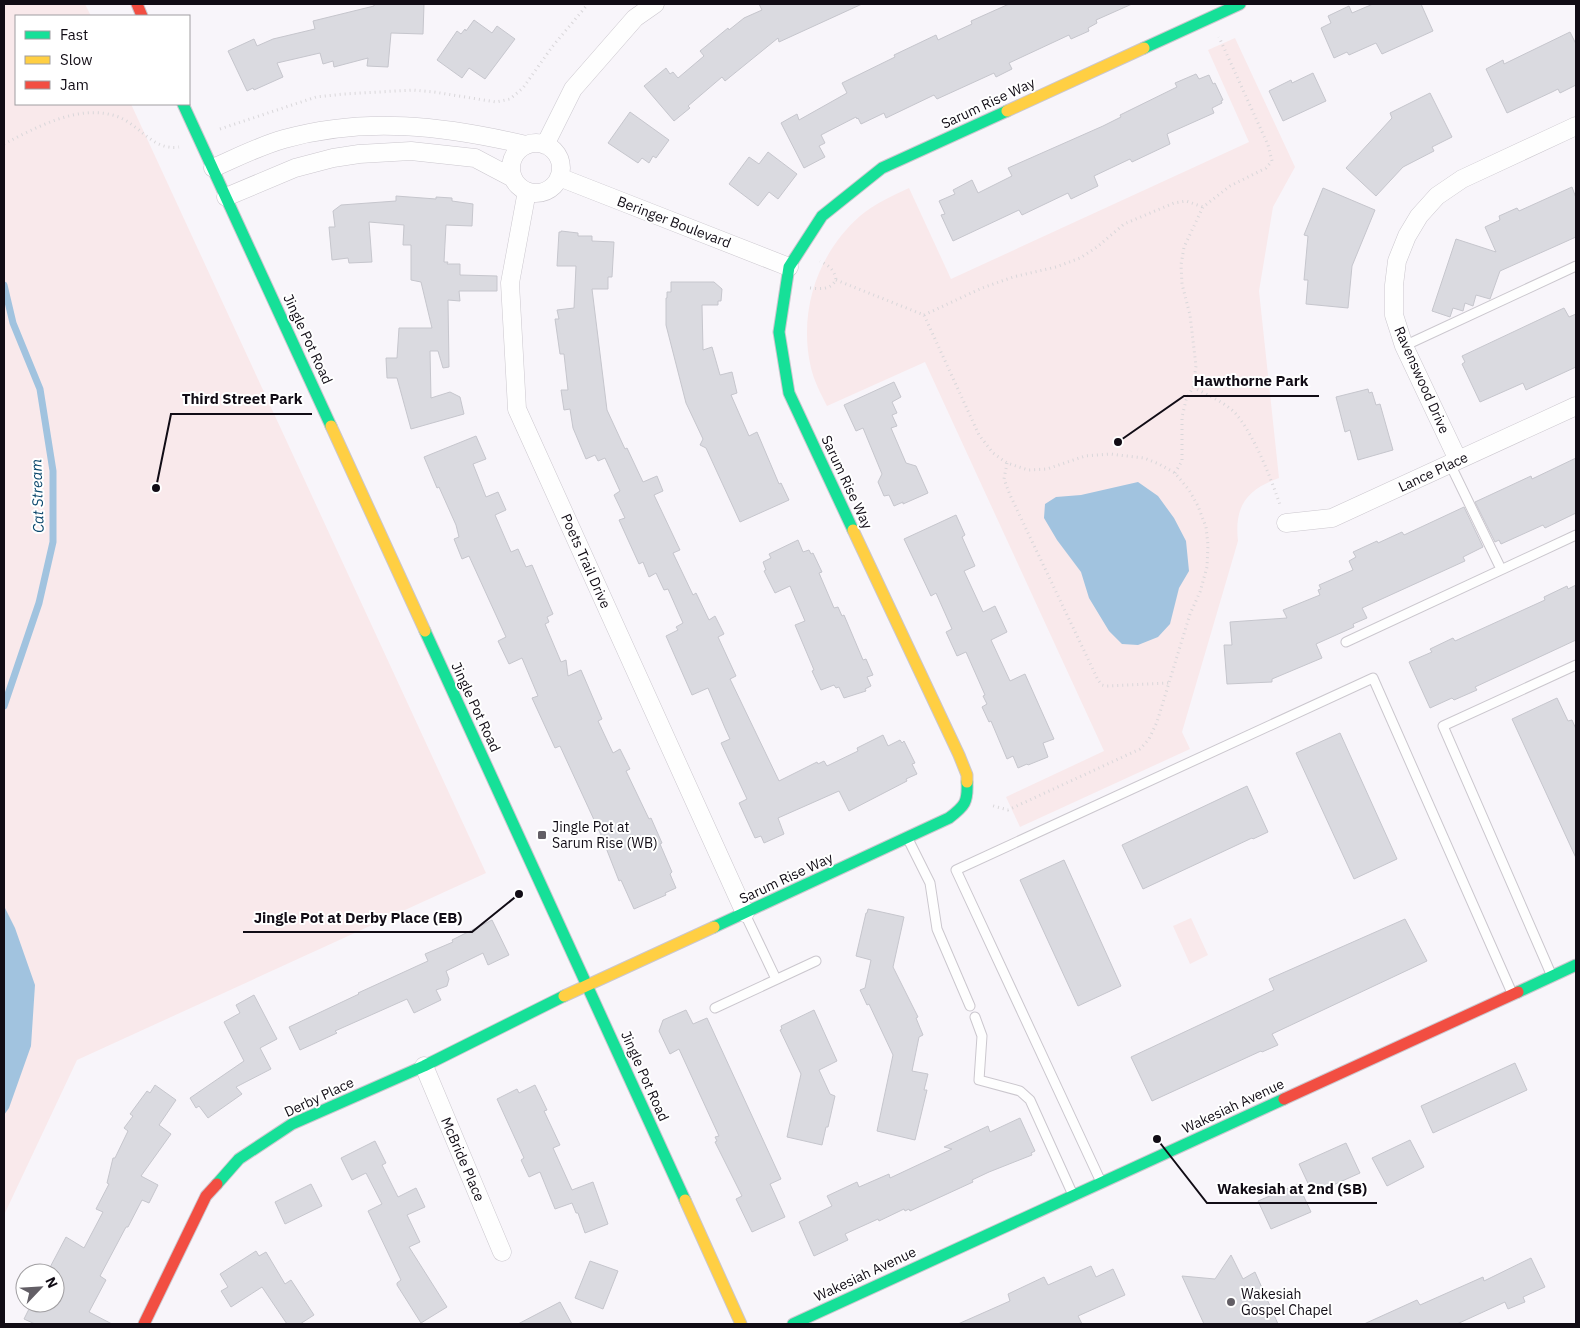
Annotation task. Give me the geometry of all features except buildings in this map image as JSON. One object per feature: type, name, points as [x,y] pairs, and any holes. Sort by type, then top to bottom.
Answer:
[{"type":"street","points":[[545,145],[573,90],[635,18],[656,4]]},
{"type":"street","name":"Sarum Rise Way","points":[[588,985],[949,818],[961,809],[968,798],[967,775],[959,755],[789,393],[779,332],[788,267],[822,216],[882,168],[1240,4]]},
{"type":"street","name":"Jingle Pot Road","points":[[183,105],[588,985],[741,1324]]},
{"type":"street","points":[[213,168],[282,140],[327,129],[383,125],[412,126],[481,134],[526,145],[539,143],[557,154],[561,170],[559,177],[549,189],[542,192],[527,191],[521,188],[513,178],[474,158],[411,151],[359,154],[295,168],[226,197]]},
{"type":"street","name":"Ravenswood Drive","points":[[1454,462],[1404,346],[1394,315],[1394,285],[1397,261],[1407,236],[1419,216],[1437,196],[1462,180],[1576,126]]},
{"type":"street","points":[[513,178],[512,162],[520,149],[526,145]]},
{"type":"street","name":"Beringer Boulevard","points":[[559,177],[788,267]]},
{"type":"street","name":"Poets Trail Drive","points":[[527,191],[510,283],[517,409],[745,913]]},
{"type":"street","name":"Lance Place","points":[[1286,523],[1332,518],[1576,406]]},
{"type":"street","name":"Wakesiah Avenue","points":[[793,1324],[1576,965]]},
{"type":"street","name":"Derby Place","points":[[144,1324],[206,1196],[239,1159],[292,1124],[424,1066],[588,985]]},
{"type":"street","name":"McBride Place","points":[[424,1066],[502,1252]]},
{"type":"lane","points":[[1404,346],[1576,266]]},
{"type":"lane","points":[[1454,462],[1502,569]]},
{"type":"lane","points":[[1346,642],[1576,534]]},
{"type":"lane","points":[[1552,976],[1443,726],[1576,666]]},
{"type":"lane","points":[[1101,1182],[956,870],[1373,678],[1513,994]]},
{"type":"lane","points":[[908,837],[930,883],[937,929],[970,1006]]},
{"type":"lane","points":[[745,913],[776,979]]},
{"type":"lane","points":[[715,1008],[816,961]]},
{"type":"lane","points":[[975,1017],[982,1036],[979,1080],[1020,1091],[1030,1100],[1073,1196]]},
{"type":"path","points":[[219,129],[316,97],[344,94],[413,90],[496,102],[510,99],[523,88],[552,47],[588,4]]},
{"type":"path","points":[[1175,473],[1182,461],[1182,417],[1186,400],[1193,387],[1196,366],[1190,316],[1182,284],[1181,264],[1184,247],[1203,207],[1230,186],[1266,168],[1272,161],[1268,146],[1211,17]]},
{"type":"path","points":[[4,144],[26,132],[75,114],[89,113],[116,116],[144,133],[158,145],[169,149],[183,146]]},
{"type":"path","points":[[924,315],[982,288],[1013,277],[1056,267],[1080,258],[1097,247],[1124,224],[1174,203],[1186,202],[1203,207]]},
{"type":"path","points":[[786,286],[826,289],[833,285],[836,280],[835,275],[826,264],[799,251]]},
{"type":"path","points":[[836,280],[924,315],[979,435],[993,453],[1007,463],[1028,470],[1046,469],[1085,456],[1110,454],[1144,458],[1175,473],[1189,490],[1206,527],[1208,545],[1207,567],[1149,739],[1140,749],[1008,810],[968,798]]},
{"type":"path","points":[[1193,387],[1225,405],[1236,414],[1270,476],[1286,523]]},
{"type":"path","points":[[1007,463],[1004,479],[1010,495],[1098,680],[1102,685],[1169,684]]},
{"type":"shaded area","points":[[4,4],[85,4],[90,15],[15,15],[15,105],[131,105],[486,873],[77,1060],[4,1215]]},
{"type":"shaded area","points":[[1235,38],[1295,167],[1273,207],[1259,291],[1279,478],[1268,482],[1251,494],[1245,501],[1238,518],[1238,541],[1182,732],[1190,749],[1020,827],[1006,797],[1104,751],[925,362],[827,406],[812,373],[808,347],[809,305],[814,285],[832,248],[845,231],[871,208],[909,188],[951,279],[1249,142],[1208,50]]},
{"type":"shaded area","points":[[1191,918],[1208,955],[1190,964],[1173,926]]},
{"type":"water","points":[[1138,482],[1158,496],[1174,518],[1186,541],[1189,571],[1179,588],[1170,624],[1158,637],[1138,645],[1122,644],[1109,631],[1089,598],[1081,572],[1057,540],[1044,518],[1045,504],[1056,497],[1081,495]]},
{"type":"water","points":[[4,906],[15,928],[35,985],[31,1046],[9,1108],[4,1115]]},
{"type":"waterway","name":"Cat Stream","points":[[4,285],[13,323],[40,389],[53,471],[53,542],[39,603],[4,706]]},
{"type":"traffic: fast","points":[[1144,48],[1240,4]]},
{"type":"traffic: fast","points":[[183,105],[331,426]]},
{"type":"traffic: fast","points":[[853,530],[789,393],[779,332],[789,267],[822,216],[882,168],[1007,111]]},
{"type":"traffic: fast","points":[[425,631],[685,1200]]},
{"type":"traffic: fast","points":[[714,927],[949,818],[962,807],[966,799],[967,782]]},
{"type":"traffic: fast","points":[[1518,992],[1576,965]]},
{"type":"traffic: fast","points":[[217,1184],[239,1159],[292,1124],[424,1066],[564,996]]},
{"type":"traffic: fast","points":[[793,1324],[1284,1099]]},
{"type":"traffic: slow","points":[[1007,111],[1144,48]]},
{"type":"traffic: slow","points":[[331,426],[425,631]]},
{"type":"traffic: slow","points":[[853,530],[959,755],[967,775],[967,782]]},
{"type":"traffic: slow","points":[[564,996],[714,927]]},
{"type":"traffic: slow","points":[[685,1200],[741,1324]]},
{"type":"traffic: jam","points":[[137,4],[142,15]]},
{"type":"traffic: jam","points":[[1284,1099],[1518,992]]},
{"type":"traffic: jam","points":[[144,1324],[206,1196],[217,1184]]},
{"type":"place","name":"Hawthorne Park","points":[[1118,442]]},
{"type":"place","name":"Third Street Park","points":[[156,488]]},
{"type":"place","name":"Jingle Pot at Sarum Rise (WB)","points":[[542,835]]},
{"type":"place","name":"Jingle Pot at Derby Place (EB)","points":[[519,894]]},
{"type":"place","name":"Wakesiah at 2nd (SB)","points":[[1157,1139]]},
{"type":"place","name":"Wakesiah Gospel Chapel","points":[[1231,1302]]}]
